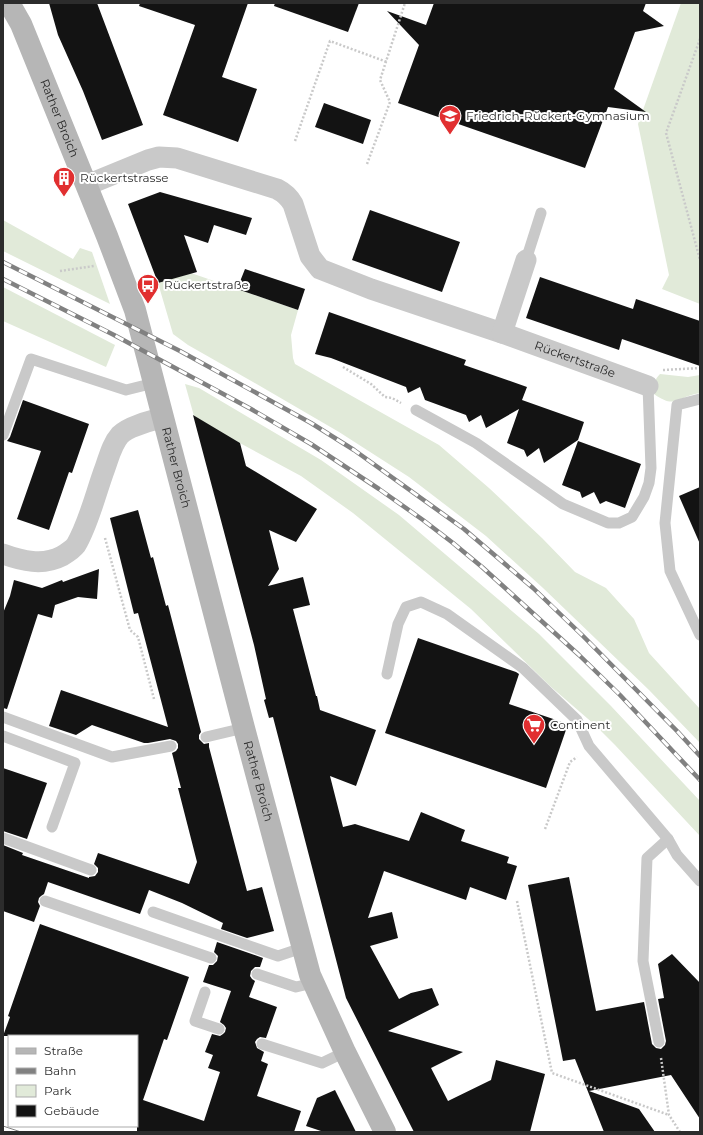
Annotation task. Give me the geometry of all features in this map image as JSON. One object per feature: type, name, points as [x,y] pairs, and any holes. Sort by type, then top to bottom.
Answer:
[{"type":"main road","name":"Rather Broich","points":[[9,3],[19,13],[118,263],[135,310],[162,418],[302,948],[313,983],[345,1052],[385,1132]]},
{"type":"street","name":"Rückertstraße","points":[[87,185],[159,156],[167,156],[278,189],[284,192],[293,204],[310,256],[320,270],[371,289],[502,333],[648,386]]},
{"type":"street","points":[[502,333],[526,260]]},
{"type":"street","name":"Rather Broich","points":[[3,554],[20,560],[41,562],[55,559],[66,554],[75,546],[89,517],[110,453],[116,441],[121,434],[127,430],[162,418]]},
{"type":"lane","points":[[526,260],[541,213]]},
{"type":"lane","points":[[3,435],[31,359],[126,390],[154,383]]},
{"type":"lane","points":[[416,410],[476,443],[564,504],[608,523],[619,523],[632,517],[644,497],[649,483],[651,468],[648,386]]},
{"type":"lane","points":[[700,399],[677,405],[665,523],[670,570],[696,616],[700,635]]},
{"type":"lane","points":[[387,674],[398,624],[406,607],[420,602],[447,614],[523,668],[577,720],[589,746],[668,839],[677,855],[700,881]]},
{"type":"lane","points":[[3,717],[112,757],[171,746]]},
{"type":"lane","points":[[206,737],[244,728]]},
{"type":"lane","points":[[3,736],[75,764],[52,827]]},
{"type":"lane","points":[[3,838],[92,870]]},
{"type":"lane","points":[[659,1042],[643,961],[647,858],[668,839]]},
{"type":"lane","points":[[45,901],[211,958]]},
{"type":"lane","points":[[153,912],[278,956],[302,948]]},
{"type":"lane","points":[[258,974],[296,987],[313,983]]},
{"type":"lane","points":[[205,992],[195,1021],[219,1029]]},
{"type":"lane","points":[[262,1044],[322,1063],[345,1052]]},
{"type":"path","points":[[367,164],[390,102],[380,80],[405,3]]},
{"type":"path","points":[[700,39],[666,133],[700,260]]},
{"type":"path","points":[[295,141],[330,42],[387,62]]},
{"type":"path","points":[[60,271],[118,263]]},
{"type":"path","points":[[343,367],[370,384],[385,397],[392,398]]},
{"type":"path","points":[[648,386],[654,371],[700,368]]},
{"type":"path","points":[[89,517],[99,522],[104,532],[130,630],[138,637],[154,698]]},
{"type":"path","points":[[546,829],[570,762],[589,746]]},
{"type":"path","points":[[517,901],[552,1073],[669,1115]]},
{"type":"path","points":[[659,1042],[669,1115],[680,1132]]},
{"type":"green space","points":[[681,3],[700,3],[700,304],[662,289],[669,275],[638,124]]},
{"type":"green space","points":[[3,220],[73,259],[80,248],[92,252],[110,304],[3,251]]},
{"type":"green space","points":[[191,273],[298,310],[291,335],[295,364],[439,445],[489,488],[542,538],[575,572],[606,588],[634,619],[649,653],[700,709],[700,743],[649,690],[543,588],[486,536],[409,477],[339,432],[188,345],[173,334],[158,283]]},
{"type":"green space","points":[[3,287],[115,345],[106,367],[3,321]]},
{"type":"green space","points":[[660,374],[688,377],[700,375],[700,393],[672,402],[661,399],[654,394],[655,381]]},
{"type":"green space","points":[[185,384],[199,388],[321,460],[399,515],[539,634],[611,706],[700,801],[700,836],[595,725],[550,686],[471,609],[353,513],[301,476],[225,435],[194,416]]},
{"type":"building","points":[[49,3],[97,3],[143,125],[102,140],[83,91],[58,35]]},
{"type":"building","points":[[140,3],[248,3],[222,77],[257,89],[238,142],[163,115],[195,25],[139,6]]},
{"type":"building","points":[[275,3],[359,3],[348,32],[274,6]]},
{"type":"building","points":[[434,3],[646,3],[643,11],[664,26],[635,32],[614,89],[646,112],[608,107],[585,168],[398,103],[419,45],[387,11],[426,25]]},
{"type":"building","points":[[324,103],[371,120],[363,144],[315,127]]},
{"type":"building","points":[[160,192],[252,218],[246,235],[214,225],[208,243],[184,235],[197,272],[158,283],[128,204]]},
{"type":"building","points":[[370,210],[460,242],[442,292],[352,260]]},
{"type":"building","points":[[245,269],[305,289],[298,310],[237,289]]},
{"type":"building","points":[[540,277],[633,309],[636,299],[700,321],[700,366],[622,339],[619,350],[526,318]]},
{"type":"building","points":[[329,312],[466,360],[464,365],[527,387],[522,400],[584,422],[578,440],[544,463],[539,448],[527,457],[524,450],[507,443],[519,409],[486,428],[481,415],[469,422],[466,415],[425,400],[420,387],[408,393],[406,387],[331,358],[315,354]]},
{"type":"building","points":[[23,400],[89,424],[72,473],[69,472],[49,530],[17,519],[41,451],[7,441],[10,437]]},
{"type":"building","points":[[193,415],[240,443],[246,466],[317,509],[296,542],[269,530],[279,569],[268,586],[303,577],[310,605],[293,609],[320,710],[376,730],[356,786],[330,776],[343,827],[355,824],[409,841],[421,812],[465,830],[461,841],[509,857],[507,863],[517,866],[506,900],[470,887],[466,900],[384,871],[368,918],[392,912],[398,938],[370,946],[399,999],[411,993],[432,988],[439,1005],[388,1031],[463,1052],[431,1068],[448,1101],[491,1080],[496,1060],[545,1074],[530,1132],[414,1132],[346,998],[273,717],[269,718],[264,700],[266,699],[254,645]]},
{"type":"building","points":[[578,441],[641,464],[625,508],[606,501],[600,504],[594,492],[582,498],[580,492],[562,485]]},
{"type":"building","points":[[700,487],[700,544],[679,496]]},
{"type":"building","points":[[138,510],[151,558],[153,557],[166,606],[168,605],[201,732],[199,739],[204,744],[209,743],[247,891],[262,887],[274,931],[247,938],[221,929],[223,923],[182,903],[149,890],[140,914],[48,882],[44,894],[39,898],[38,902],[40,906],[34,922],[3,911],[3,845],[23,853],[22,855],[89,878],[95,876],[98,872],[98,868],[94,864],[98,853],[189,884],[197,862],[178,788],[181,788],[172,753],[178,748],[176,741],[170,739],[144,743],[92,725],[76,735],[49,726],[61,690],[168,727],[138,613],[134,614],[110,518]]},
{"type":"building","points":[[99,569],[97,599],[78,597],[55,605],[52,618],[38,614],[7,709],[3,708],[3,613],[10,596],[14,580],[42,588],[62,580],[63,582]]},
{"type":"building","points":[[418,638],[516,672],[519,674],[509,704],[568,724],[546,788],[385,733]]},
{"type":"building","points":[[3,768],[47,783],[27,839],[3,831]]},
{"type":"building","points":[[569,877],[596,1011],[644,1002],[652,1044],[656,1048],[661,1049],[665,1045],[666,1041],[658,999],[664,998],[658,964],[672,954],[700,983],[700,1119],[671,1075],[589,1091],[639,1109],[655,1132],[604,1132],[575,1059],[563,1061],[528,885]]},
{"type":"building","points":[[40,924],[189,977],[167,1040],[164,1039],[143,1100],[204,1121],[220,1072],[208,1068],[213,1055],[205,1052],[212,1034],[220,1036],[225,1032],[226,1028],[220,1022],[231,991],[203,982],[209,965],[213,965],[217,961],[218,956],[214,952],[217,942],[263,958],[260,967],[255,967],[251,971],[250,976],[255,981],[249,997],[277,1007],[266,1038],[260,1037],[255,1042],[257,1048],[264,1052],[261,1061],[268,1064],[257,1096],[301,1111],[294,1132],[137,1132],[138,1035],[3,1036],[10,1017],[8,1016]]},
{"type":"building","points":[[335,1090],[356,1132],[324,1132],[306,1126],[317,1098]]},
{"type":"tram line","points":[[3,1126],[21,1132]]},
{"type":"railway","points":[[3,262],[180,351],[311,423],[354,450],[464,529],[533,588],[582,635],[700,756]]},
{"type":"railway","points":[[3,279],[114,335],[251,409],[311,444],[423,520],[482,567],[579,655],[620,695],[700,780]]},
{"type":"place","name":"Friedrich-Rückert-Gymnasium","points":[[450,136]]},
{"type":"place","name":"Rückertstrasse","points":[[64,198]]},
{"type":"place","name":"Rückertstraße","points":[[148,304]]},
{"type":"place","name":"Continent","points":[[534,744]]}]
